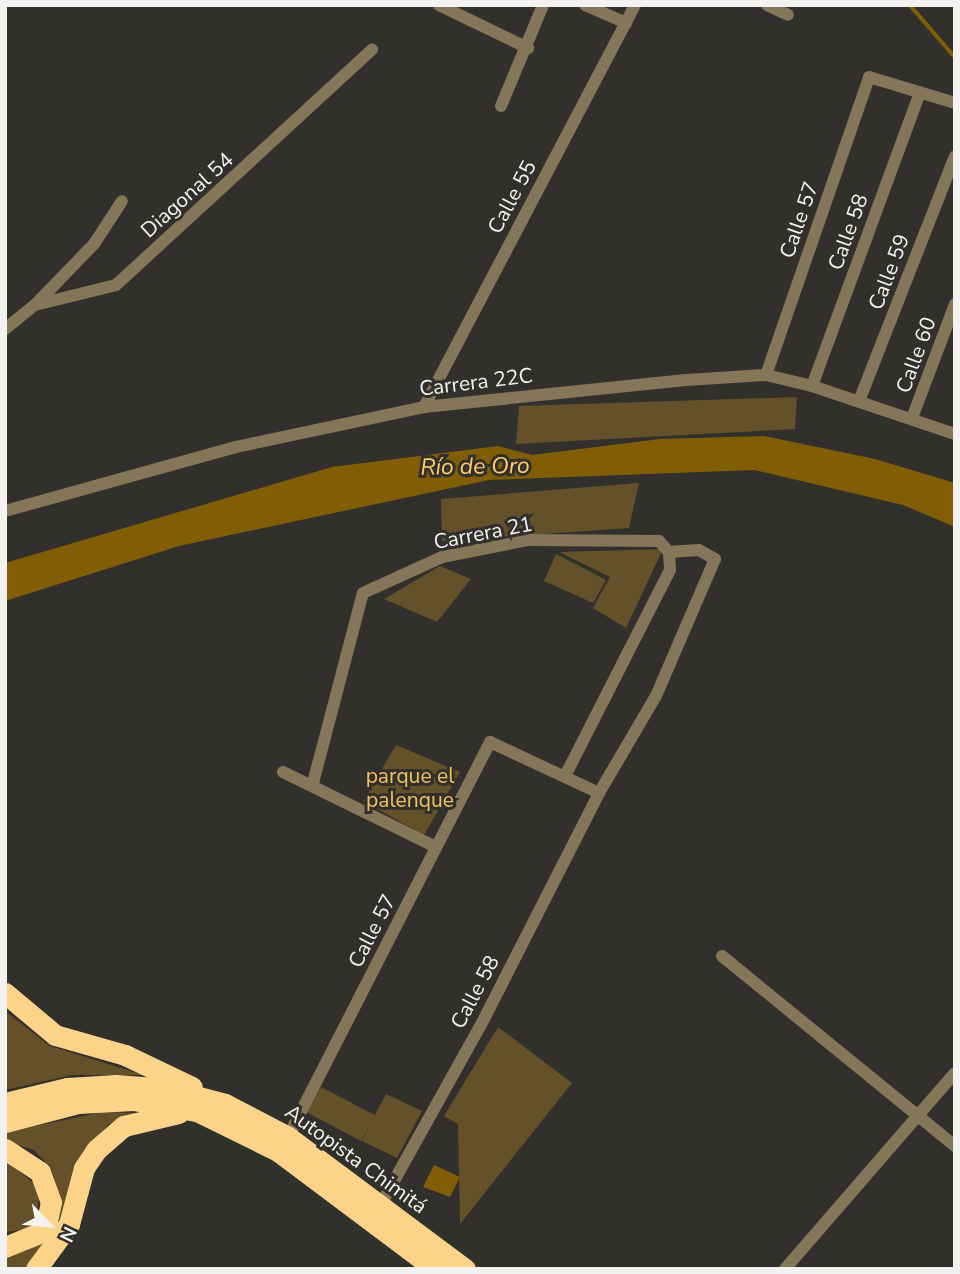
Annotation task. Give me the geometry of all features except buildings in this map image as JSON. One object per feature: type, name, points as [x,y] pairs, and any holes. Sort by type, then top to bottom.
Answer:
[{"type":"highway","points":[[5,993],[55,1035],[125,1055],[225,1104]]},
{"type":"highway","name":"Autopista Chimitá","points":[[5,1103],[67,1088],[116,1085],[168,1089],[225,1104],[288,1137],[465,1269]]},
{"type":"highway","name":"Autopista Chimitá","points":[[5,1122],[78,1103],[133,1100],[197,1111],[278,1151],[435,1269]]},
{"type":"highway","points":[[36,1269],[69,1224],[84,1168],[109,1136],[143,1118],[197,1111]]},
{"type":"highway","points":[[5,1149],[40,1172],[51,1202],[47,1221],[37,1234],[5,1247]]},
{"type":"street","points":[[439,5],[528,48]]},
{"type":"street","points":[[501,106],[528,48],[543,5]]},
{"type":"street","points":[[585,5],[626,23]]},
{"type":"street","name":"Calle 55","points":[[424,407],[635,5]]},
{"type":"street","points":[[766,5],[788,15]]},
{"type":"street","name":"Diagonal 54","points":[[5,329],[35,305],[116,285],[372,50]]},
{"type":"street","name":"Calle 57","points":[[766,375],[869,77],[920,92]]},
{"type":"street","points":[[920,92],[955,103]]},
{"type":"street","name":"Calle 58","points":[[812,386],[920,92]]},
{"type":"street","name":"Calle 59","points":[[859,401],[955,156]]},
{"type":"street","points":[[35,305],[94,244],[122,201]]},
{"type":"street","name":"Calle 60","points":[[912,418],[955,304]]},
{"type":"street","name":"Carrera 22C","points":[[5,511],[236,447],[424,407],[766,375],[812,386],[955,434]]},
{"type":"street","name":"Carrera 21","points":[[313,783],[363,593],[442,557],[528,540],[659,541],[668,552]]},
{"type":"street","name":"Calle 58","points":[[380,1206],[485,1017],[599,793],[656,696],[715,559],[699,550],[668,552]]},
{"type":"street","points":[[599,793],[565,776],[670,570],[668,552]]},
{"type":"street","name":"Calle 57","points":[[288,1137],[490,742],[565,776]]},
{"type":"street","points":[[283,772],[313,783],[436,847]]},
{"type":"street","points":[[722,956],[919,1113],[955,1146]]},
{"type":"street","points":[[785,1269],[955,1073]]},
{"type":"green space","points":[[797,397],[795,429],[516,444],[519,406]]},
{"type":"green space","points":[[639,483],[629,528],[442,541],[441,499]]},
{"type":"green space","points":[[663,549],[626,628],[593,608],[610,577],[559,552]]},
{"type":"green space","points":[[556,554],[606,580],[593,603],[544,581]]},
{"type":"green space","points":[[440,566],[471,579],[437,622],[384,599]]},
{"type":"green space","name":"parque el palenque","points":[[396,745],[460,772],[424,835],[363,801]]},
{"type":"green space","points":[[5,1011],[50,1046],[144,1075],[72,1075],[5,1090]]},
{"type":"green space","points":[[498,1027],[572,1083],[460,1224],[458,1124],[444,1116]]},
{"type":"green space","points":[[321,1087],[375,1115],[386,1094],[422,1111],[397,1158],[362,1141],[370,1125],[361,1141],[306,1112]]},
{"type":"green space","points":[[103,1112],[139,1113],[109,1124],[77,1162],[72,1200],[38,1259],[22,1269],[5,1269],[5,1256],[27,1251],[44,1238],[60,1198],[51,1168],[34,1150],[5,1141],[5,1132]]},
{"type":"green space","points":[[5,1160],[41,1189],[35,1222],[24,1230],[5,1232]]},
{"type":"water","name":"Río de Oro","points":[[764,436],[875,459],[955,483],[955,527],[903,505],[755,470],[489,480],[179,546],[5,601],[5,563],[332,467],[498,446],[532,455],[660,439]]},
{"type":"water","points":[[434,1165],[460,1177],[450,1197],[423,1187]]},
{"type":"waterway","points":[[910,5],[955,57]]}]
